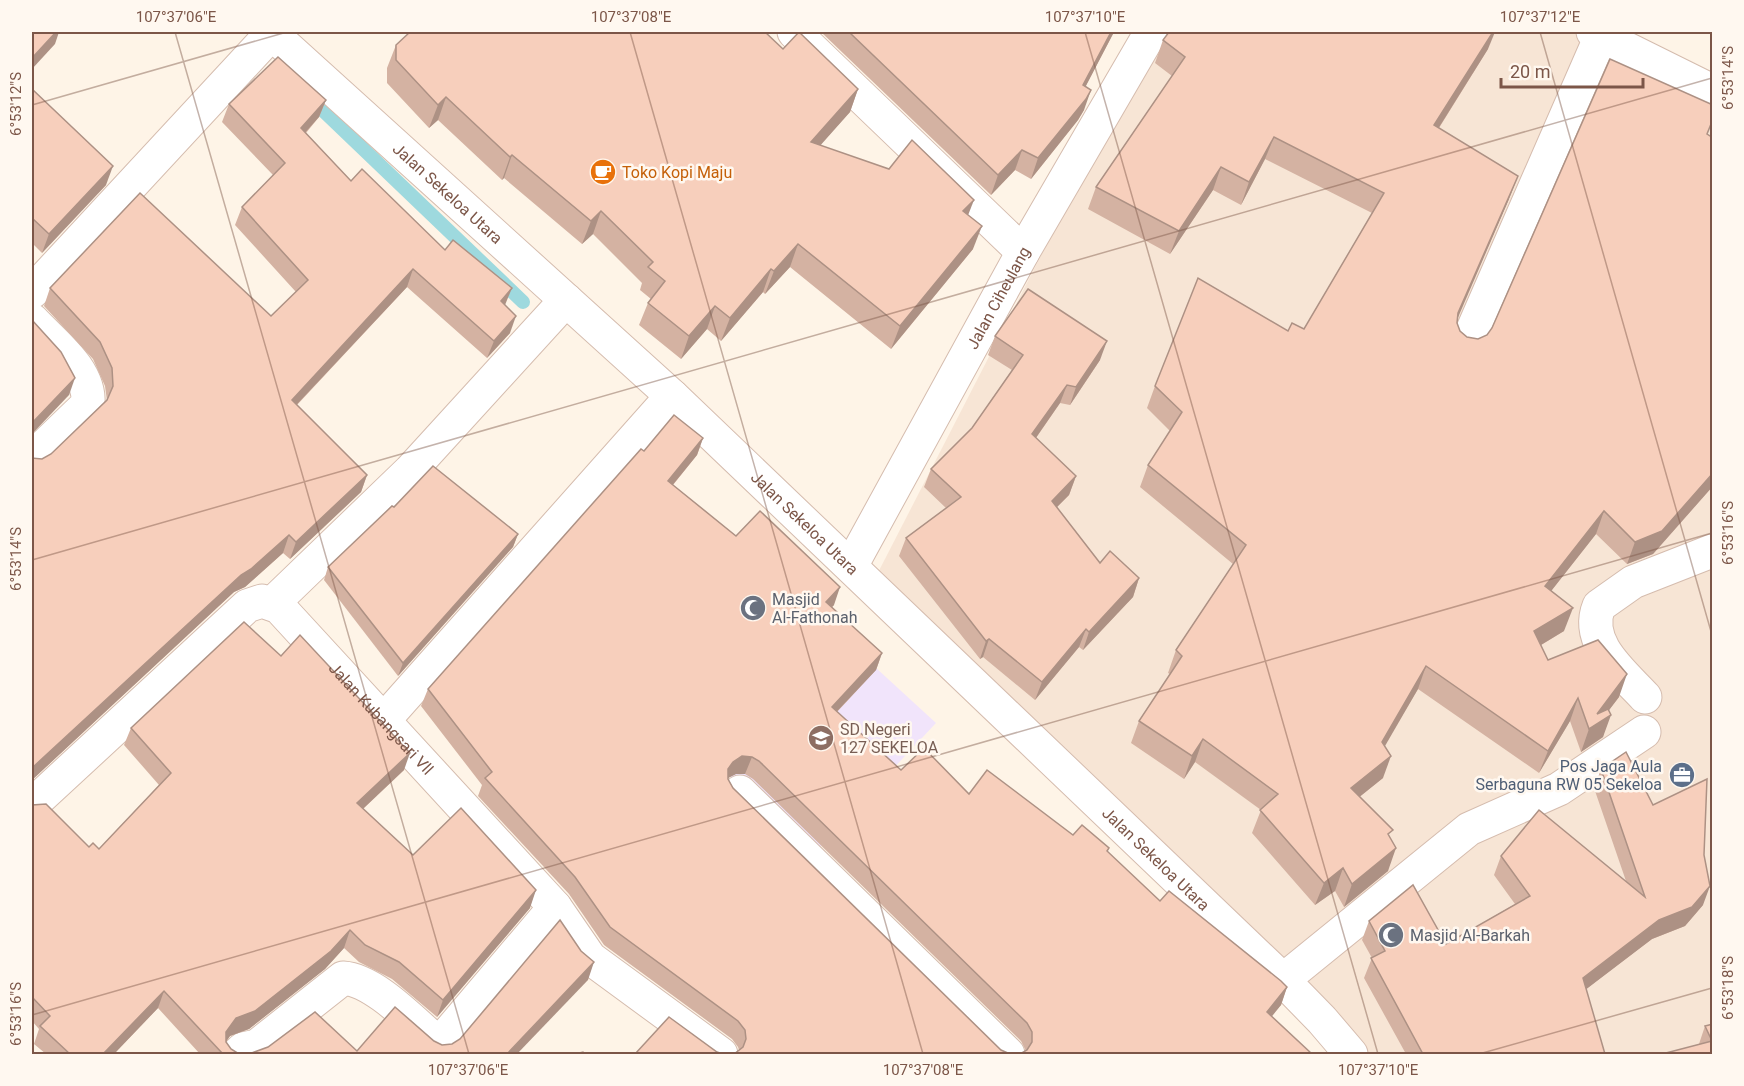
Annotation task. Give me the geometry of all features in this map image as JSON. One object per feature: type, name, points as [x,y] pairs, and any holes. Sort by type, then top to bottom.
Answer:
[{"type":"street","points":[[32,292],[271,32]]},
{"type":"street","name":"Jalan Sekeloa Utara","points":[[271,32],[672,396],[1283,980],[1351,1054]]},
{"type":"street","points":[[794,32],[1023,252]]},
{"type":"street","name":"Jalan Ciheulang","points":[[851,566],[1023,252],[1151,32]]},
{"type":"street","points":[[1467,343],[1597,34],[1713,91]]},
{"type":"street","points":[[32,805],[247,606],[262,601],[272,604],[410,471],[566,300]]},
{"type":"street","points":[[32,320],[85,378],[89,391],[88,404],[32,458]]},
{"type":"street","points":[[383,721],[672,396]]},
{"type":"street","points":[[1645,697],[1605,654],[1594,626],[1599,606],[1634,582],[1713,551]]},
{"type":"street","name":"Jalan Kubangsari Vll","points":[[272,604],[279,607],[555,907],[590,958],[721,1054]]},
{"type":"street","points":[[1283,980],[1469,829],[1559,789],[1644,732]]},
{"type":"street","points":[[740,792],[1008,1054]]},
{"type":"street","points":[[238,1054],[243,1049],[257,1046],[343,978],[352,979],[370,987],[439,1044],[555,907]]},
{"type":"shaded area","points":[[1160,32],[1594,32],[1712,87],[1712,1054],[1356,1054],[868,592],[1140,63]]},
{"type":"shaded area","name":"SD Negeri 127 SEKELOA","points":[[827,623],[936,723],[814,853],[705,754]]},
{"type":"building","points":[[32,32],[56,32],[32,58]]},
{"type":"building","points":[[410,32],[765,32],[783,49],[799,32],[858,89],[811,142],[889,169],[912,140],[974,200],[963,211],[982,226],[900,326],[798,244],[774,271],[771,269],[730,318],[715,306],[689,336],[648,303],[665,281],[648,267],[653,262],[601,211],[591,221],[512,155],[510,157],[446,97],[438,105],[396,60],[396,45]]},
{"type":"building","points":[[849,32],[1111,32],[1083,85],[1091,90],[1086,99],[1038,158],[1022,150],[998,175]]},
{"type":"building","points":[[1169,32],[1493,32],[1434,125],[1518,176],[1458,313],[1457,323],[1460,331],[1467,337],[1478,339],[1487,335],[1492,328],[1610,59],[1713,105],[1713,119],[1707,134],[1713,138],[1713,473],[1662,531],[1635,542],[1604,511],[1545,586],[1573,608],[1534,631],[1548,660],[1598,640],[1627,674],[1597,714],[1608,709],[1611,715],[1589,729],[1578,698],[1548,751],[1426,666],[1382,742],[1391,756],[1351,788],[1393,830],[1388,834],[1396,848],[1352,884],[1343,868],[1324,883],[1260,810],[1278,794],[1203,739],[1192,756],[1139,721],[1182,656],[1176,650],[1246,545],[1148,465],[1182,412],[1155,386],[1198,278],[1288,331],[1292,323],[1304,329],[1384,193],[1274,137],[1249,182],[1221,167],[1179,231],[1096,187],[1185,57],[1163,40]]},
{"type":"building","points":[[278,57],[326,100],[301,128],[351,181],[362,169],[445,250],[453,240],[512,288],[501,301],[516,316],[494,341],[413,269],[292,400],[367,475],[296,542],[289,535],[241,575],[32,768],[32,458],[42,459],[51,454],[107,400],[113,386],[112,368],[100,342],[50,288],[140,193],[271,316],[308,280],[242,207],[285,163],[229,104]]},
{"type":"building","points":[[32,89],[113,166],[49,234],[32,218]]},
{"type":"building","points":[[1028,289],[1107,341],[1076,387],[1067,385],[1032,434],[1076,476],[1052,501],[1100,563],[1110,551],[1139,578],[1089,632],[1086,629],[1042,682],[989,639],[986,641],[906,538],[961,497],[931,469],[972,428],[1023,355],[995,336]]},
{"type":"building","points":[[32,320],[61,352],[75,378],[32,423]]},
{"type":"building","points":[[674,415],[703,438],[668,481],[736,536],[760,511],[840,587],[826,602],[882,653],[832,707],[901,770],[924,748],[969,794],[987,770],[1073,835],[1082,825],[1109,848],[1107,851],[1160,901],[1169,891],[1281,981],[1287,987],[1267,1012],[1312,1054],[1020,1054],[1027,1050],[1032,1042],[1032,1032],[1027,1023],[759,761],[752,757],[742,756],[728,769],[728,779],[733,788],[1001,1050],[1010,1054],[734,1054],[743,1047],[746,1039],[745,1030],[738,1021],[610,927],[575,877],[485,778],[492,772],[428,689],[641,449],[644,451]]},
{"type":"building","points":[[433,466],[518,534],[403,663],[328,567],[392,506],[394,507]]},
{"type":"building","points":[[244,622],[281,656],[300,635],[410,753],[357,803],[413,855],[461,808],[536,890],[443,1000],[399,962],[365,945],[350,930],[331,951],[255,1011],[236,1018],[226,1032],[226,1042],[239,1054],[223,1054],[164,991],[103,1054],[70,1054],[40,1026],[50,1016],[32,997],[32,805],[46,804],[89,847],[93,843],[99,849],[171,773],[131,728]]},
{"type":"building","points":[[1626,752],[1653,805],[1707,779],[1704,855],[1710,886],[1692,907],[1659,920],[1583,978],[1605,1054],[1423,1054],[1371,958],[1385,951],[1369,921],[1413,885],[1446,944],[1530,896],[1501,856],[1539,810],[1645,897],[1601,769]]},
{"type":"building","points":[[560,920],[581,951],[594,962],[507,1054],[249,1054],[268,1047],[315,1012],[357,1051],[395,1007],[434,1041],[442,1045],[452,1044],[460,1039]]},
{"type":"building","points":[[669,1017],[717,1052],[723,1054],[635,1054]]},
{"type":"building","points":[[1713,1024],[1713,1054],[1662,1054],[1712,1041],[1705,1026]]},
{"type":"waterway","points":[[310,98],[523,302]]},
{"type":"place","name":"Toko Kopi Maju","points":[[603,172]]},
{"type":"place","name":"Masjid Al-Fathonah","points":[[753,608]]},
{"type":"place","name":"SD Negeri 127 SEKELOA","points":[[821,738]]},
{"type":"place","name":"Pos Jaga Aula Serbaguna RW 05 Sekeloa","points":[[1682,775]]},
{"type":"place","name":"Masjid Al-Barkah","points":[[1391,935]]}]
